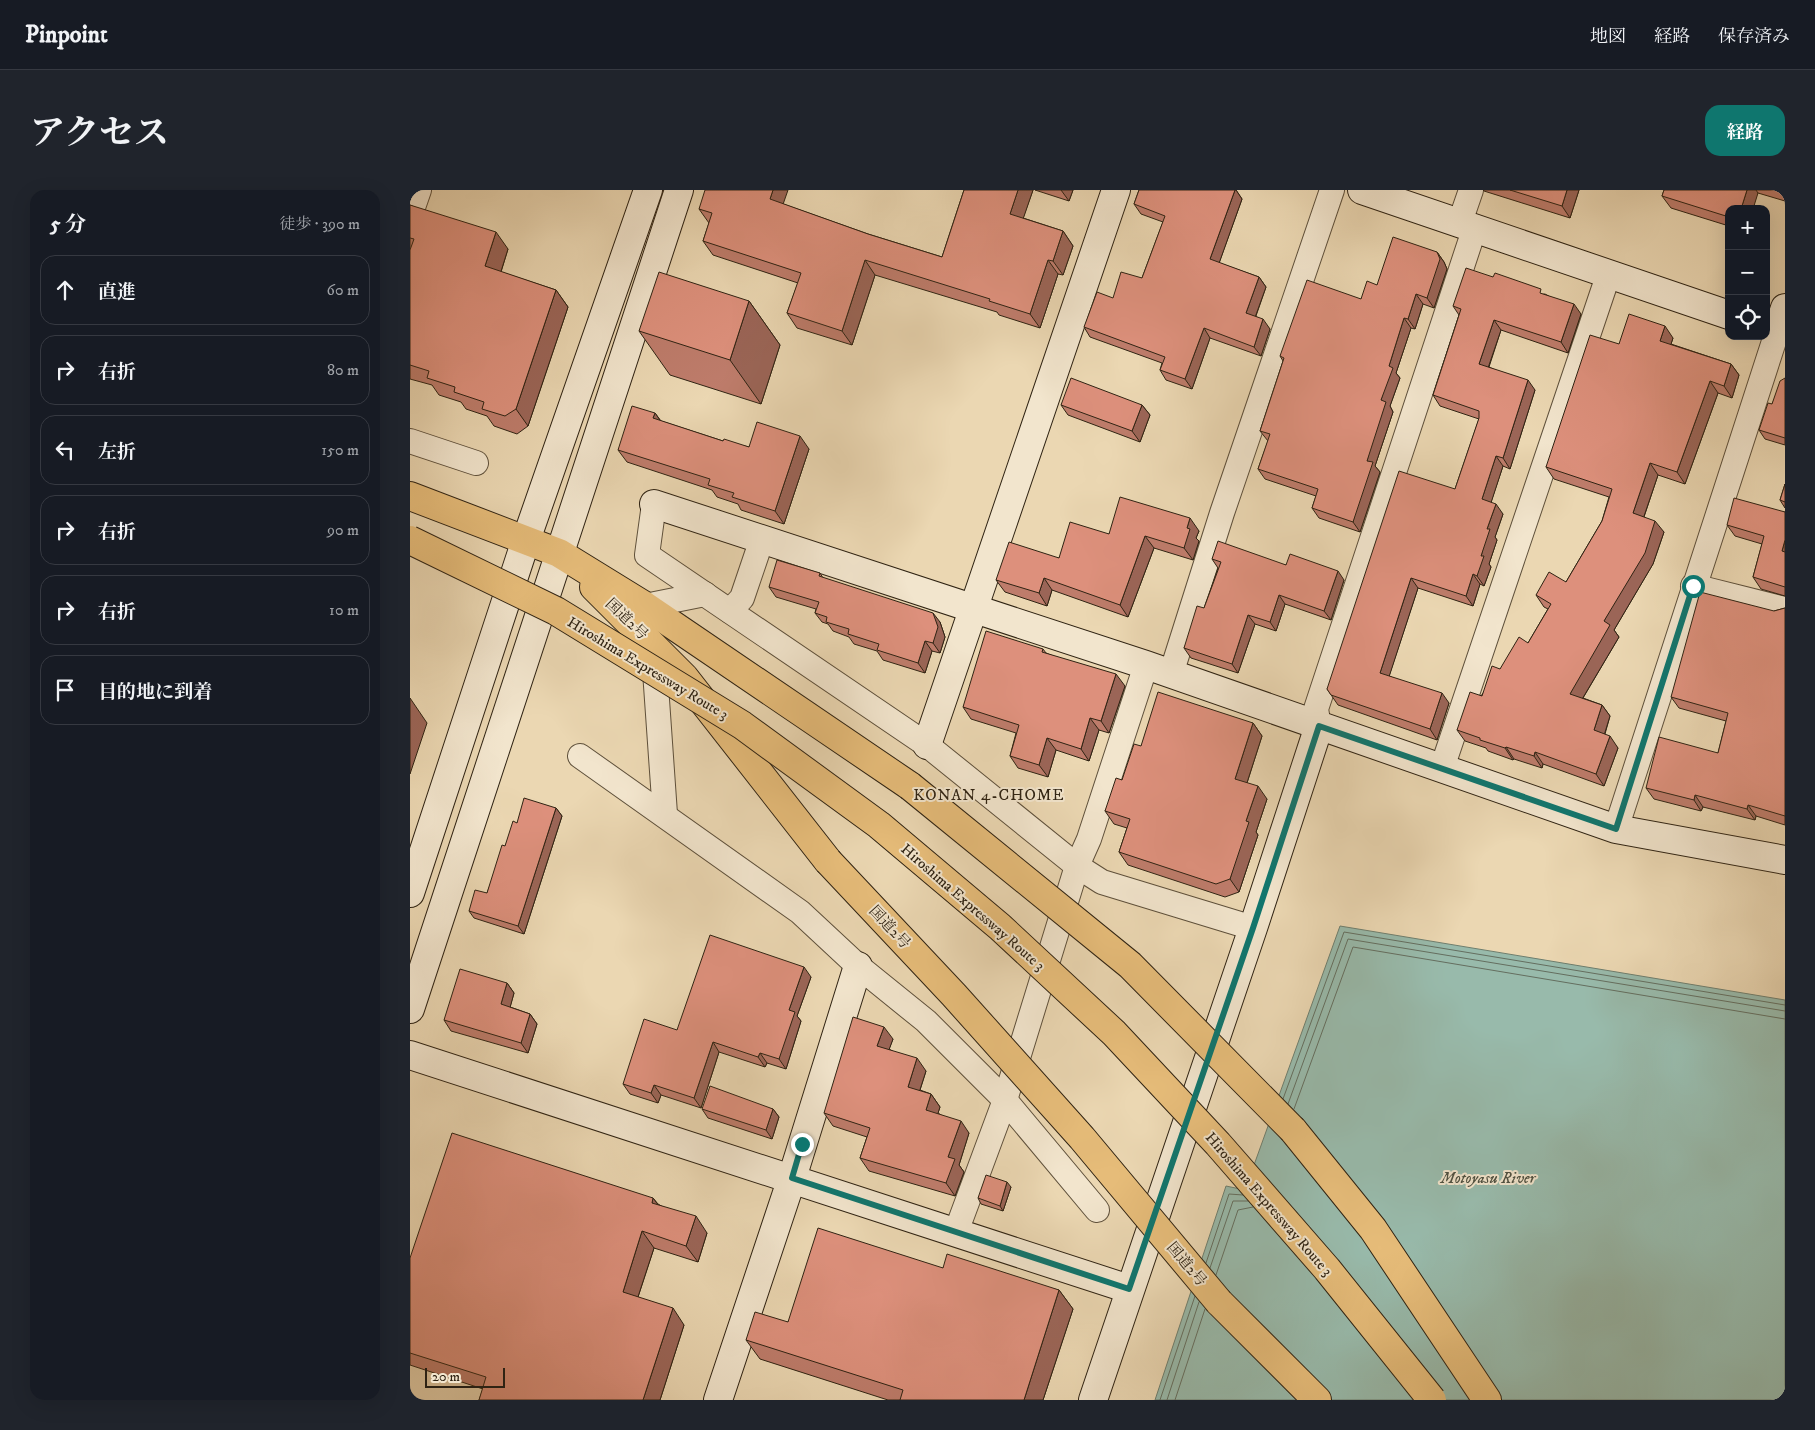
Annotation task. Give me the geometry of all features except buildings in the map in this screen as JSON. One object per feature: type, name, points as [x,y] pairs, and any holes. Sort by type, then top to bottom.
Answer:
[{"type":"highway","name":"国道2号","points":[[410,496],[559,553],[645,606],[910,786],[1130,965],[1293,1130],[1373,1229],[1487,1400]]},
{"type":"highway","name":"Hiroshima Expressway Route 3","points":[[410,540],[564,616],[742,725],[879,825],[1000,927],[1114,1034],[1244,1173],[1327,1269],[1432,1400]]},
{"type":"highway","name":"国道2号","points":[[559,553],[684,677],[828,861],[954,995],[1082,1138],[1219,1302],[1317,1400]]},
{"type":"street","points":[[410,216],[419,190]]},
{"type":"street","points":[[410,893],[526,540],[648,190]]},
{"type":"street","points":[[410,1009],[679,190]]},
{"type":"street","points":[[928,745],[1116,190]]},
{"type":"street","points":[[1171,674],[1222,513],[1332,190]]},
{"type":"street","points":[[1362,190],[1725,314]]},
{"type":"street","points":[[1093,1400],[1129,1289],[1253,928],[1319,726],[1316,709],[1468,225],[1471,190]]},
{"type":"street","points":[[1442,768],[1609,273]]},
{"type":"street","points":[[1616,829],[1778,326]]},
{"type":"street","points":[[410,441],[476,463]]},
{"type":"street","points":[[1253,928],[1102,882],[1077,866],[928,745],[647,555],[654,504],[1146,665],[1616,829],[1785,860]]},
{"type":"street","points":[[730,611],[742,598],[762,539]]},
{"type":"street","points":[[1693,586],[1785,609]]},
{"type":"street","points":[[645,606],[705,594]]},
{"type":"street","points":[[653,645],[665,814]]},
{"type":"street","points":[[956,1232],[1005,1100],[1077,866],[1089,839],[1146,665]]},
{"type":"street","points":[[580,756],[665,814],[800,912],[858,966],[926,1021],[1005,1100],[1097,1210]]},
{"type":"street","points":[[718,1400],[792,1178],[858,966]]},
{"type":"street","points":[[410,1055],[1129,1289]]},
{"type":"water","name":"Motoyasu River","points":[[1340,926],[1785,1000],[1785,1400],[1155,1400],[1226,1186],[1245,1190]]},
{"type":"district","name":"KONAN 4-CHOME","points":[[989,794]]},
{"type":"route","points":[[802,1144],[792,1178],[1129,1289],[1253,928],[1319,726],[1616,829],[1693,586]]}]
